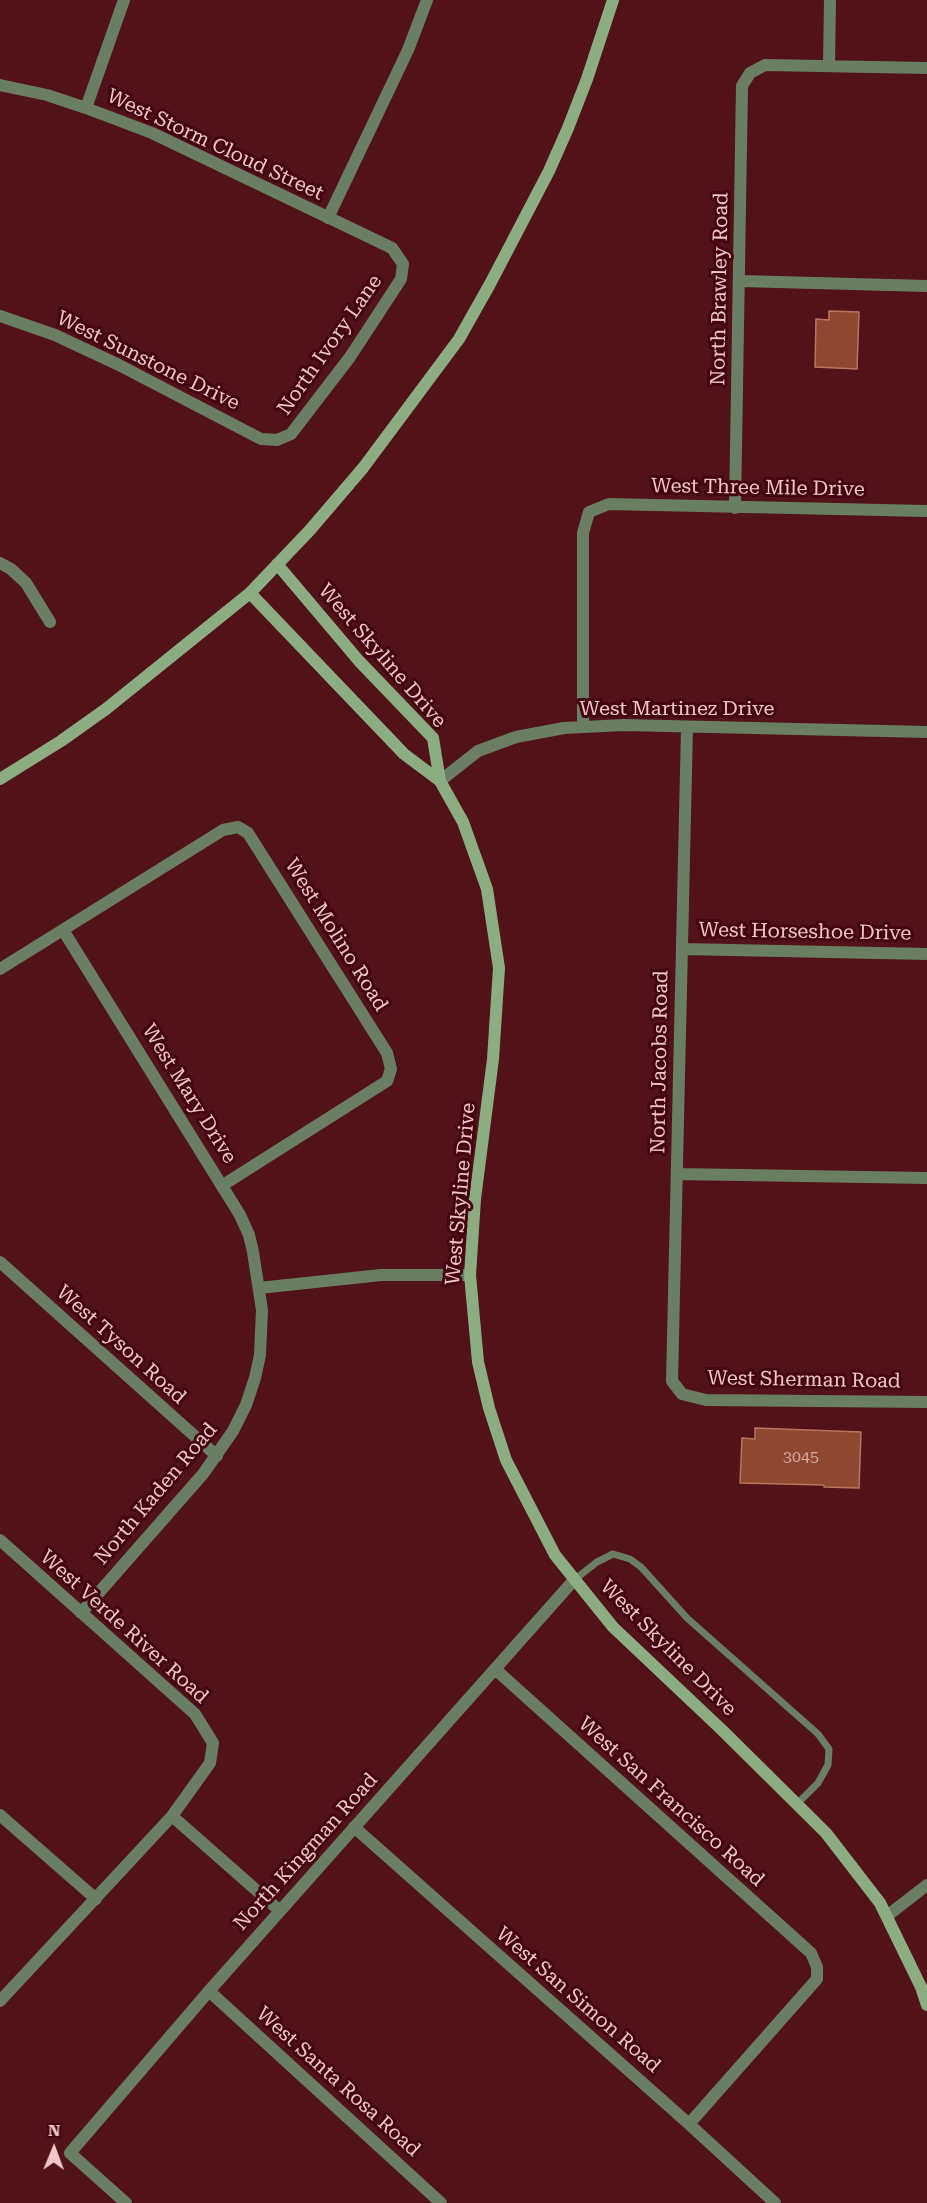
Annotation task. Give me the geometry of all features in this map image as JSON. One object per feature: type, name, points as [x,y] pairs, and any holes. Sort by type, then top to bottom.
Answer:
[{"type":"street","points":[[86,108],[124,0]]},
{"type":"street","points":[[328,218],[408,50],[427,0]]},
{"type":"street","points":[[0,779],[106,709],[250,592],[310,530],[363,468],[459,339],[549,171],[587,79],[613,0]]},
{"type":"street","points":[[830,0],[829,66],[927,68]]},
{"type":"street","name":"North Brawley Road","points":[[735,508],[742,86],[750,74],[765,65],[829,66]]},
{"type":"street","name":"West Storm Cloud Street","points":[[0,85],[48,95],[152,133],[392,248],[403,264]]},
{"type":"street","name":"North Ivory Lane","points":[[277,440],[291,434],[350,357],[401,279],[403,264]]},
{"type":"street","points":[[740,281],[927,286]]},
{"type":"street","name":"West Sunstone Drive","points":[[0,316],[55,335],[119,365],[261,439],[277,440]]},
{"type":"street","name":"West Three Mile Drive","points":[[583,727],[584,533],[589,512],[609,504],[927,511]]},
{"type":"street","points":[[0,563],[26,583],[50,622]]},
{"type":"street","name":"West Skyline Drive","points":[[277,564],[359,661],[433,738],[440,782],[463,822],[487,889],[499,968],[493,1059],[475,1200],[470,1275],[478,1362],[489,1408],[506,1460],[555,1555],[574,1580],[614,1627],[826,1833],[880,1903],[921,1987],[927,2006]]},
{"type":"street","name":"West Skyline Drive","points":[[250,592],[404,754],[440,782]]},
{"type":"street","name":"West Martinez Drive","points":[[440,782],[478,751],[516,737],[564,728],[624,725],[927,732]]},
{"type":"street","name":"North Jacobs Road","points":[[682,1394],[672,1381],[687,728]]},
{"type":"street","name":"West Molino Road","points":[[63,930],[223,830],[238,827],[248,833],[255,843],[387,1053],[391,1069],[387,1081],[223,1185]]},
{"type":"street","points":[[0,969],[63,930]]},
{"type":"street","name":"West Mary Drive","points":[[63,930],[240,1215],[249,1235],[259,1288]]},
{"type":"street","name":"West Horseshoe Drive","points":[[682,949],[927,954]]},
{"type":"street","points":[[677,1174],[927,1178]]},
{"type":"street","name":"West Tyson Road","points":[[0,1262],[217,1456]]},
{"type":"street","points":[[259,1288],[381,1275],[470,1275]]},
{"type":"street","name":"North Kaden Road","points":[[81,1613],[203,1474],[233,1431],[246,1405],[255,1378],[262,1333],[259,1288]]},
{"type":"street","name":"West Sherman Road","points":[[682,1394],[706,1400],[927,1402]]},
{"type":"street","name":"West Verde River Road","points":[[0,1540],[195,1714],[213,1743],[210,1763],[172,1816]]},
{"type":"street","name":"North Kingman Road","points":[[126,2203],[70,2153],[209,1991],[574,1580]]},
{"type":"street","name":"West San Francisco Road","points":[[495,1670],[811,1953],[817,1967],[817,1979],[689,2124]]},
{"type":"street","points":[[0,1815],[96,1899]]},
{"type":"street","points":[[0,2001],[172,1816],[280,1911]]},
{"type":"street","name":"West San Simon Road","points":[[354,1827],[775,2203]]},
{"type":"street","points":[[887,1916],[927,1885]]},
{"type":"street","name":"West Santa Rosa Road","points":[[209,1991],[441,2203]]},
{"type":"lane","points":[[574,1580],[597,1562],[613,1554],[630,1559],[641,1566],[687,1618],[818,1734],[829,1749],[828,1765],[818,1783],[797,1804]]},
{"type":"building","points":[[829,311],[859,312],[857,369],[815,367],[816,319],[829,320]]},
{"type":"building","points":[[755,1428],[861,1432],[859,1488],[740,1483],[742,1438],[755,1439]]}]
